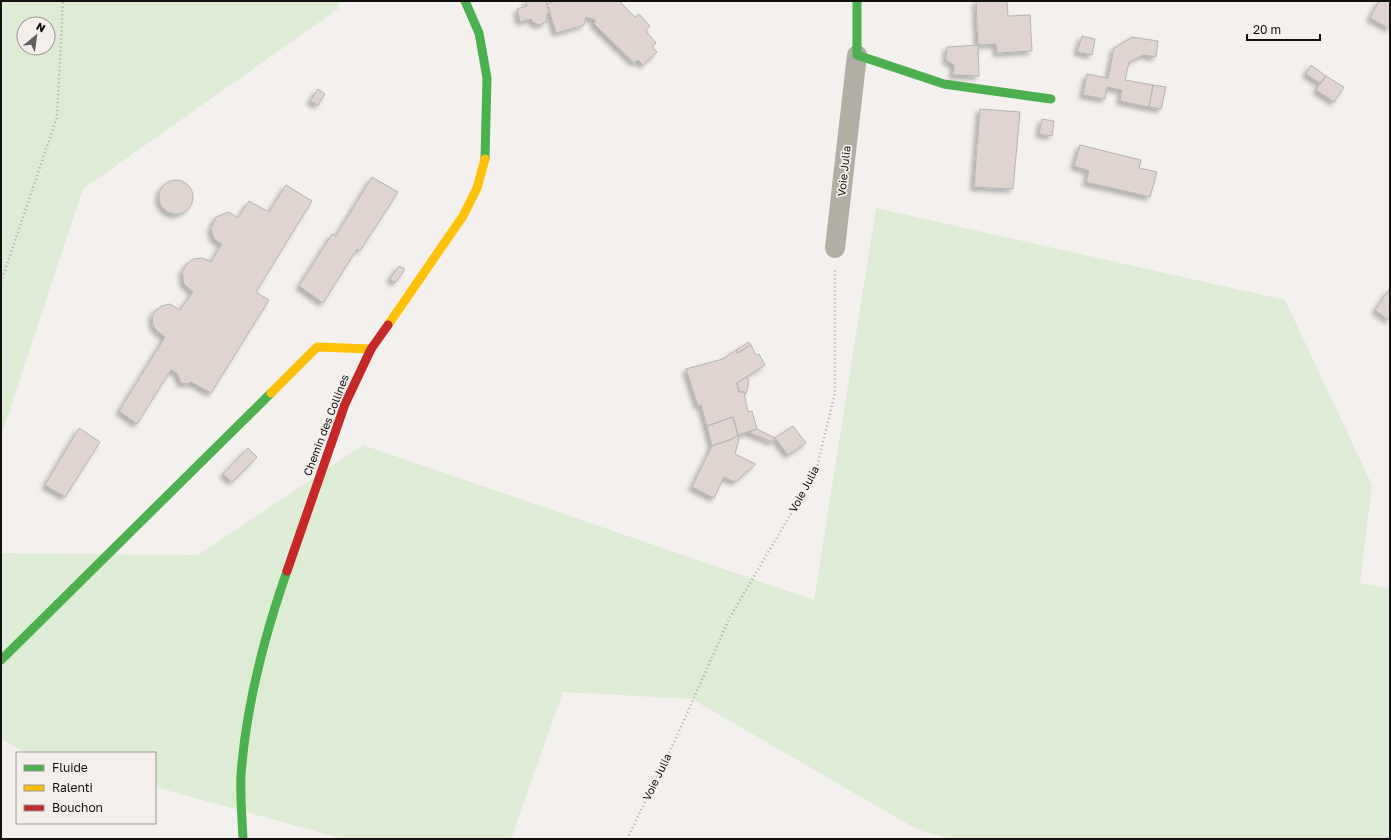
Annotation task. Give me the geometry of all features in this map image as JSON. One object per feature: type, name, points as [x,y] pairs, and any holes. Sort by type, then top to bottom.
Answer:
[{"type":"street","name":"Chemin des Collines","points":[[243,839],[242,776],[250,702],[267,629],[345,404],[371,349],[435,259],[463,216],[478,188],[486,154],[487,78],[479,33],[464,1]]},
{"type":"street","name":"Voie Julia","points":[[835,248],[857,55],[857,1]]},
{"type":"street","points":[[857,55],[944,84],[1051,99]]},
{"type":"street","points":[[1,660],[317,347],[371,349]]},
{"type":"path","points":[[1,282],[57,117],[63,1]]},
{"type":"path","name":"Voie Julia","points":[[627,839],[729,619],[816,471],[835,392],[835,248]]},
{"type":"green space","points":[[1,1],[340,1],[338,9],[83,189],[1,437]]},
{"type":"green space","points":[[876,208],[1285,300],[1372,485],[1360,583],[1390,588],[1390,839],[952,839],[918,830],[692,699],[563,692],[511,839],[344,839],[156,787],[156,752],[27,752],[20,750],[1,739],[1,553],[198,555],[363,445],[814,600]]},
{"type":"building","points":[[525,1],[546,1],[550,13],[547,14],[546,22],[539,25],[534,23],[531,19],[520,22],[517,9],[527,6]]},
{"type":"building","points":[[556,1],[623,1],[621,3],[635,17],[639,14],[650,26],[646,31],[656,43],[652,46],[657,52],[643,65],[638,60],[634,63],[594,24],[595,20],[586,17],[584,25],[556,33],[547,4]]},
{"type":"building","points":[[976,1],[1007,1],[1008,16],[1030,15],[1032,51],[997,53],[996,44],[978,45]]},
{"type":"building","points":[[1379,1],[1390,1],[1390,29],[1370,18]]},
{"type":"building","points":[[1082,36],[1095,39],[1092,55],[1077,52]]},
{"type":"building","points":[[1132,37],[1158,41],[1156,57],[1143,55],[1129,62],[1125,80],[1153,85],[1149,107],[1120,101],[1122,90],[1107,87],[1105,99],[1083,95],[1087,74],[1108,78],[1114,48]]},
{"type":"building","points":[[978,45],[979,76],[953,75],[954,65],[946,60],[947,47]]},
{"type":"building","points":[[1311,65],[1326,76],[1320,83],[1306,74]]},
{"type":"building","points":[[1326,76],[1344,87],[1334,102],[1316,90]]},
{"type":"building","points":[[1153,85],[1166,87],[1161,109],[1149,107]]},
{"type":"building","points":[[318,89],[325,94],[318,105],[310,101]]},
{"type":"building","points":[[980,109],[1020,112],[1013,189],[974,187]]},
{"type":"building","points":[[1042,119],[1054,121],[1052,136],[1039,134]]},
{"type":"building","points":[[1080,145],[1141,160],[1139,168],[1157,172],[1150,197],[1086,182],[1089,171],[1074,166]]},
{"type":"building","points":[[372,177],[398,192],[360,251],[357,249],[323,303],[299,286],[332,234],[336,236]]},
{"type":"building","points":[[173,180],[179,180],[183,181],[190,187],[193,197],[192,204],[186,211],[179,214],[173,214],[169,213],[162,207],[159,200],[159,194],[160,190],[166,183]]},
{"type":"building","points":[[286,185],[312,201],[256,292],[269,300],[211,393],[191,382],[187,384],[181,383],[177,373],[171,370],[137,424],[119,411],[165,337],[155,329],[152,316],[156,310],[162,306],[170,304],[180,310],[193,292],[184,284],[182,272],[187,264],[193,259],[203,258],[211,262],[222,244],[215,240],[212,233],[211,228],[216,217],[229,212],[238,218],[249,201],[269,212]]},
{"type":"building","points":[[399,266],[405,269],[395,283],[390,279]]},
{"type":"building","points":[[1390,288],[1390,321],[1375,310]]},
{"type":"building","points":[[749,342],[751,345],[737,353],[736,350]]},
{"type":"building","points":[[751,345],[756,355],[759,354],[765,365],[737,383],[739,392],[744,392],[748,412],[752,411],[757,429],[738,435],[733,417],[707,426],[701,405],[698,406],[686,369],[723,359],[736,350],[737,353]]},
{"type":"building","points":[[746,377],[749,381],[746,394],[744,392],[739,392],[737,383]]},
{"type":"building","points":[[733,417],[738,435],[732,439],[712,446],[707,426]]},
{"type":"building","points":[[793,426],[806,443],[788,455],[775,438]]},
{"type":"building","points":[[79,428],[100,442],[65,497],[45,485]]},
{"type":"building","points":[[757,429],[775,438],[772,442],[748,432]]},
{"type":"building","points":[[738,435],[739,439],[735,454],[756,464],[735,482],[724,477],[714,498],[692,487],[712,446],[732,439]]},
{"type":"building","points":[[248,448],[257,457],[232,482],[223,474]]},
{"type":"traffic: fast","points":[[465,1],[479,33],[487,78],[485,159]]},
{"type":"traffic: fast","points":[[857,1],[857,55],[944,84],[1051,99]]},
{"type":"traffic: fast","points":[[1,660],[271,393]]},
{"type":"traffic: fast","points":[[243,839],[241,775],[247,723],[257,672],[287,571]]},
{"type":"traffic: slow","points":[[388,325],[463,216],[477,188],[485,159]]},
{"type":"traffic: slow","points":[[271,393],[317,347],[371,349]]},
{"type":"traffic: jam","points":[[287,571],[345,404],[371,349],[388,325]]}]
